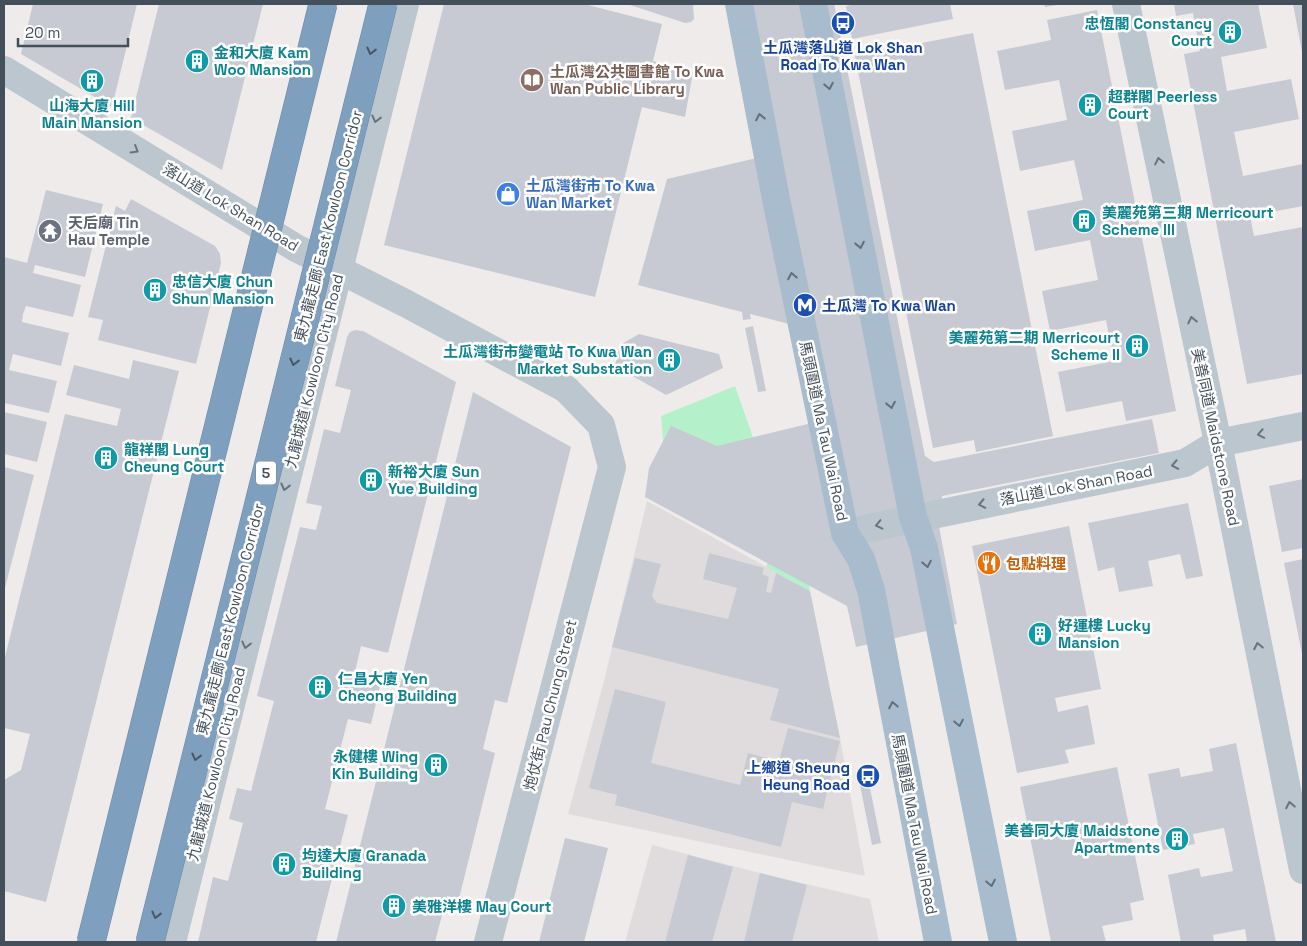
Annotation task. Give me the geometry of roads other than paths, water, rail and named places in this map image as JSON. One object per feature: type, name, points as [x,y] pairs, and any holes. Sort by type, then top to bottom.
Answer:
[{"type":"highway","points":[[91,942],[323,4]]},
{"type":"highway","name":"東九龍走廊 East Kowloon Corridor","points":[[150,942],[383,4]]},
{"type":"main road","name":"馬頭圍道 Ma Tau Wai Road","points":[[740,4],[776,199],[845,533],[861,559],[871,590],[938,942]]},
{"type":"main road","points":[[813,4],[913,518],[924,548],[1003,942]]},
{"type":"street","points":[[78,942],[310,4]]},
{"type":"street","name":"九龍城道 Kowloon City Road","points":[[172,942],[405,4]]},
{"type":"street","name":"美善同道 Maidstone Road","points":[[1126,4],[1218,443],[1303,870]]},
{"type":"street","name":"落山道 Lok Shan Road","points":[[4,70],[296,248],[415,308],[566,389],[601,425],[612,467]]},
{"type":"street","name":"落山道 Lok Shan Road","points":[[845,533],[1185,463],[1218,443],[1303,426]]},
{"type":"street","name":"炮仗街 Pau Chung Street","points":[[488,942],[612,467]]},
{"type":"place","name":"土瓜灣落山道 Lok Shan Road To Kwa Wan","points":[[843,23]]},
{"type":"place","name":"忠恆閣 Constancy Court","points":[[1230,32]]},
{"type":"place","name":"金和大廈 Kam Woo Mansion","points":[[197,61]]},
{"type":"place","name":"土瓜灣公共圖書館 To Kwa Wan Public Library","points":[[532,80]]},
{"type":"place","name":"山海大廈 Hill Main Mansion","points":[[92,81]]},
{"type":"place","name":"超群閣 Peerless Court","points":[[1090,105]]},
{"type":"place","name":"土瓜灣街市 To Kwa Wan Market","points":[[508,194]]},
{"type":"place","name":"美麗苑第三期 Merricourt Scheme III","points":[[1084,221]]},
{"type":"place","name":"天后廟 Tin Hau Temple","points":[[50,231]]},
{"type":"place","name":"忠信大廈 Chun Shun Mansion","points":[[155,290]]},
{"type":"place","name":"土瓜灣 To Kwa Wan","points":[[805,305]]},
{"type":"place","name":"美麗苑第二期 Merricourt Scheme II","points":[[1137,346]]},
{"type":"place","name":"土瓜灣街市變電站 To Kwa Wan Market Substation","points":[[669,360]]},
{"type":"place","name":"龍祥閣 Lung Cheung Court","points":[[106,458]]},
{"type":"place","name":"新裕大廈 Sun Yue Building","points":[[371,480]]},
{"type":"place","name":"包點料理","points":[[989,563]]},
{"type":"place","name":"好運樓 Lucky Mansion","points":[[1040,634]]},
{"type":"place","name":"仁昌大廈 Yen Cheong Building","points":[[320,687]]},
{"type":"place","name":"永健樓 Wing Kin Building","points":[[436,765]]},
{"type":"place","name":"上鄉道 Sheung Heung Road","points":[[868,776]]},
{"type":"place","name":"美善同大廈 Maidstone Apartments","points":[[1177,839]]},
{"type":"place","name":"均達大廈 Granada Building","points":[[284,864]]},
{"type":"place","name":"美雅洋樓 May Court","points":[[394,906]]}]
